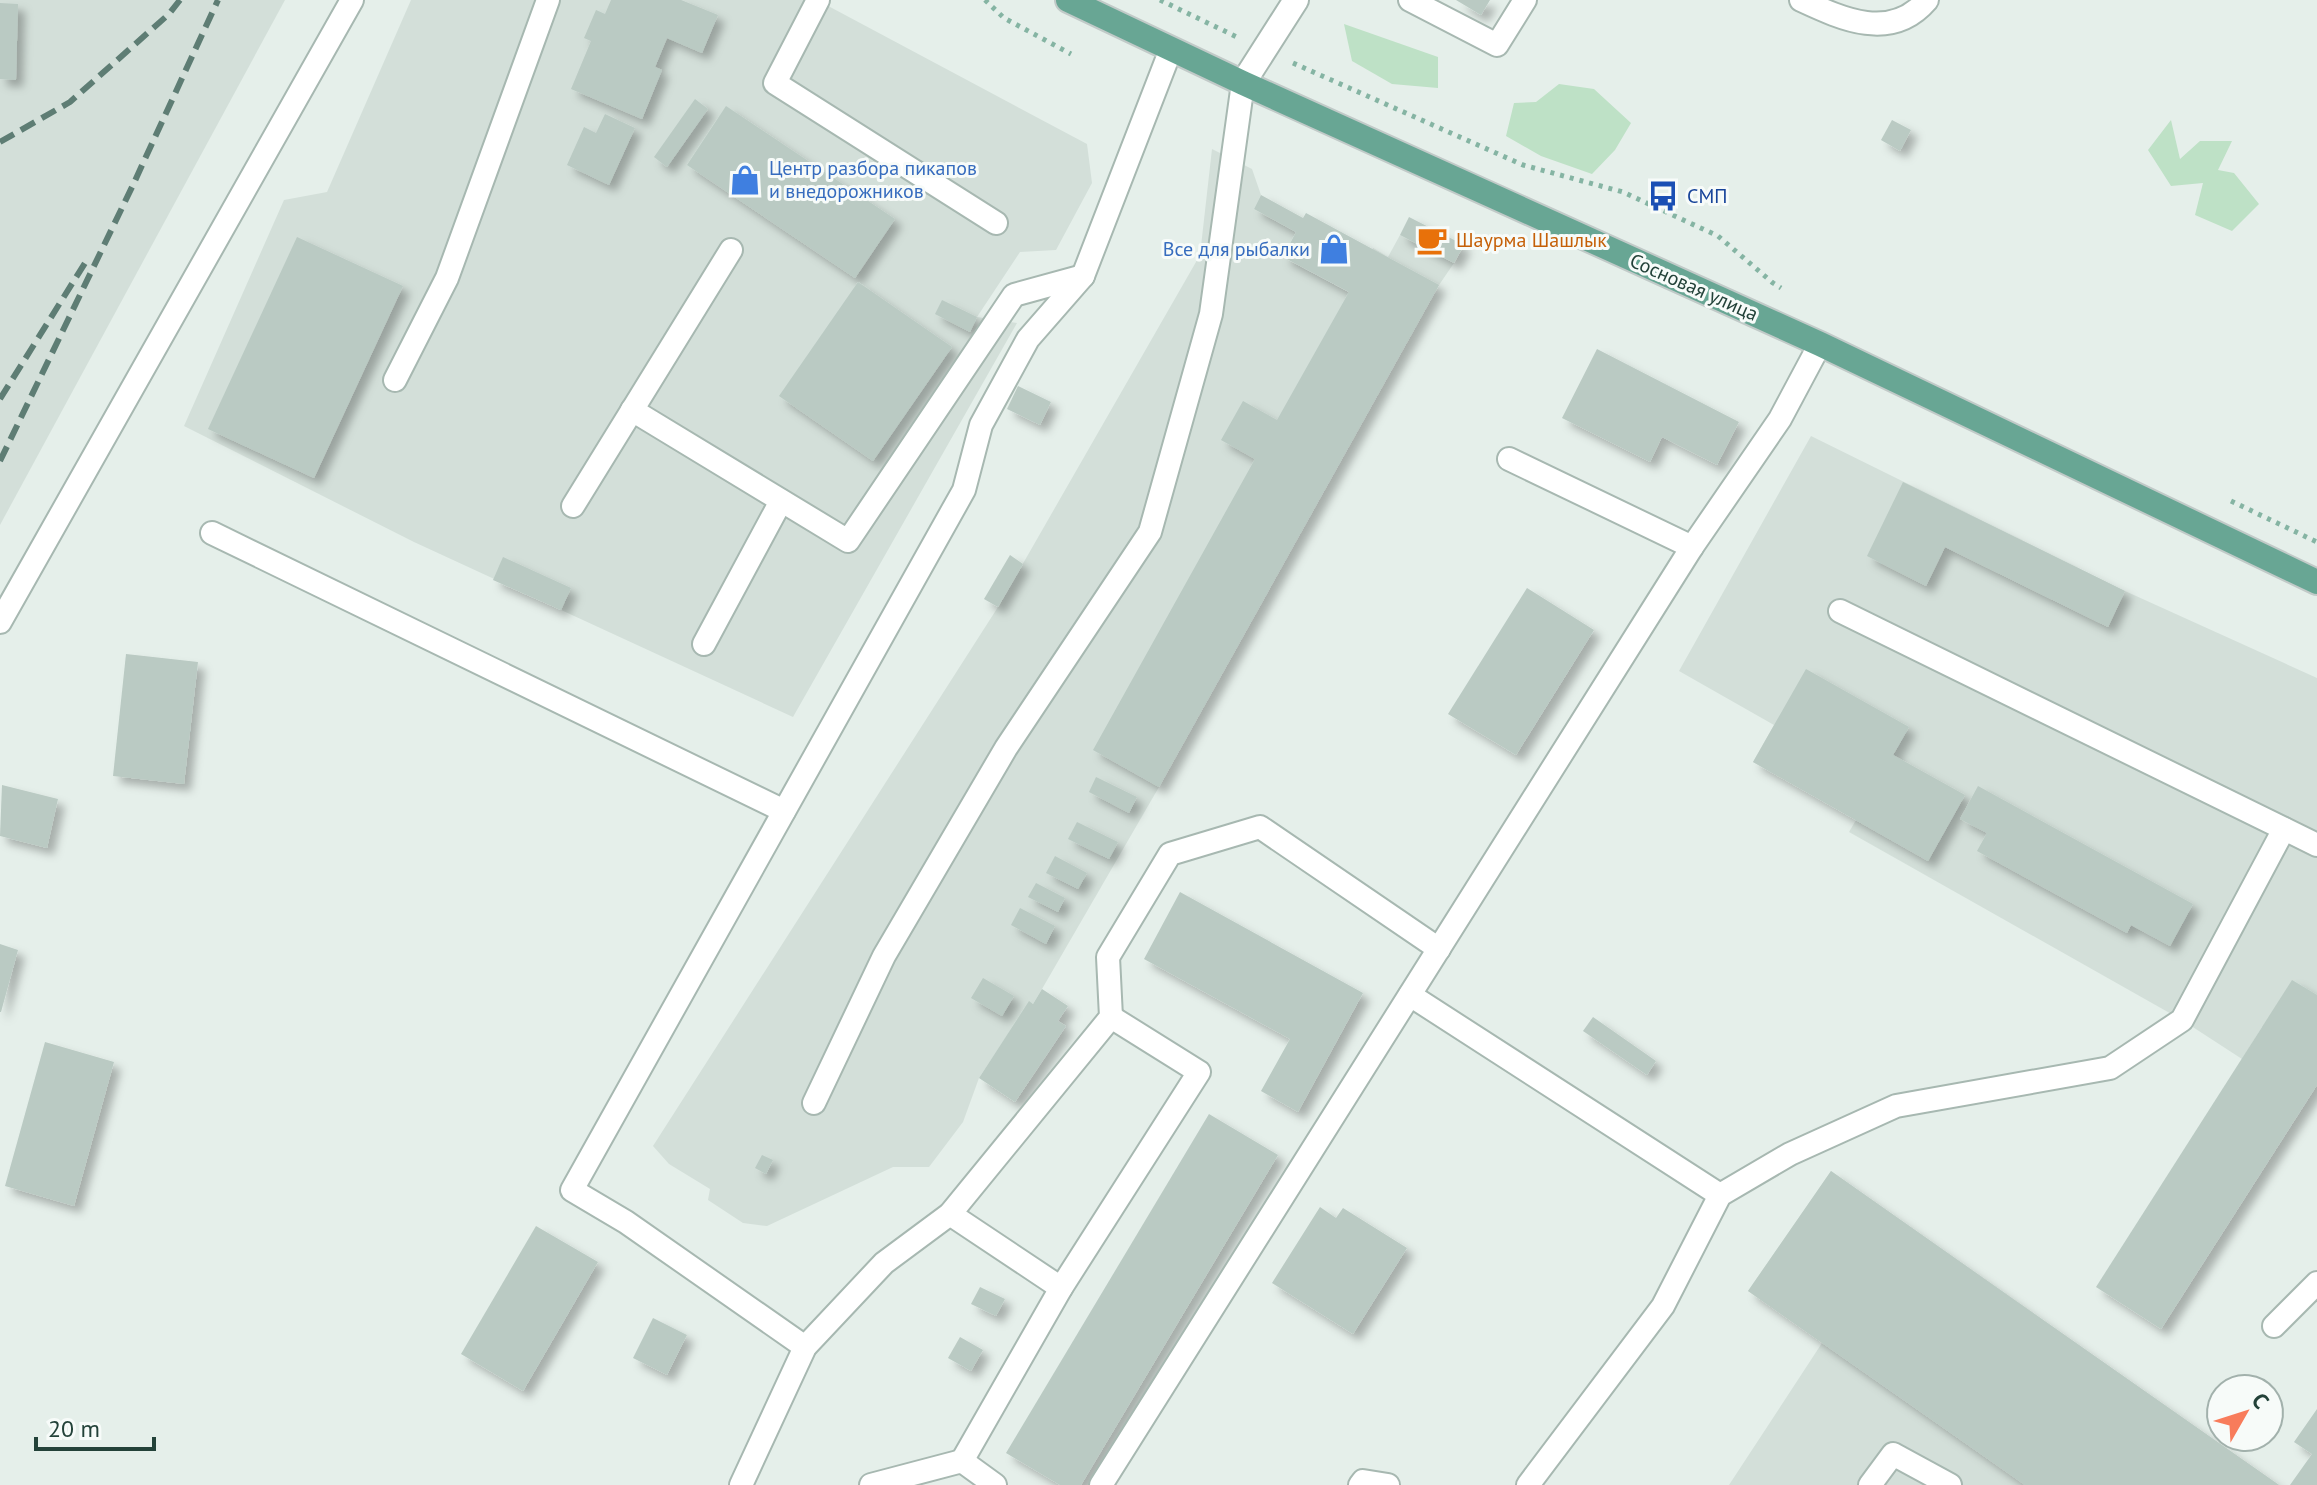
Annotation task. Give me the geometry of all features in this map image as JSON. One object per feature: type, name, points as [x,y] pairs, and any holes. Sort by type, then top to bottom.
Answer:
[{"type":"main road","name":"Сосновая улица","points":[[1068,0],[1243,83],[1820,344],[2317,582]]},
{"type":"street","points":[[1243,83],[1296,0]]},
{"type":"lane","points":[[0,622],[352,0]]},
{"type":"lane","points":[[395,380],[447,278],[548,0]]},
{"type":"lane","points":[[818,0],[775,83],[996,223]]},
{"type":"lane","points":[[1410,0],[1497,45],[1525,0]]},
{"type":"lane","points":[[1801,0],[1841,19],[1876,25],[1900,22],[1927,0]]},
{"type":"lane","points":[[805,1347],[626,1222],[572,1190],[964,490],[981,425],[1028,339],[1083,276],[1171,49]]},
{"type":"lane","points":[[814,1103],[884,956],[1006,748],[1150,532],[1211,314],[1243,83]]},
{"type":"lane","points":[[573,506],[731,250]]},
{"type":"lane","points":[[632,410],[848,541],[1014,295],[1083,276]]},
{"type":"lane","points":[[1101,1485],[1692,547],[1780,419],[1820,344]]},
{"type":"lane","points":[[1509,459],[1692,547]]},
{"type":"lane","points":[[704,644],[781,501]]},
{"type":"lane","points":[[212,533],[784,811]]},
{"type":"lane","points":[[1840,611],[2317,845]]},
{"type":"lane","points":[[741,1485],[805,1347],[884,1263],[950,1214],[1111,1017],[1108,957],[1170,854],[1260,827],[1439,949]]},
{"type":"lane","points":[[1528,1485],[1663,1306],[1720,1195],[1790,1154],[1896,1106],[2110,1068],[2182,1020],[2284,829]]},
{"type":"lane","points":[[1410,995],[1720,1195]]},
{"type":"lane","points":[[871,1485],[962,1461],[1061,1288],[1199,1072],[1111,1017]]},
{"type":"lane","points":[[950,1214],[1061,1288]]},
{"type":"lane","points":[[2274,1326],[2317,1283]]},
{"type":"lane","points":[[1870,1485],[1893,1454],[1950,1485]]},
{"type":"lane","points":[[962,1461],[995,1485]]},
{"type":"lane","points":[[1360,1485],[1363,1481],[1388,1485]]},
{"type":"path","points":[[985,0],[1004,18],[1071,54]]},
{"type":"path","points":[[1160,0],[1264,51],[1523,165],[1623,192],[1718,236],[1773,283],[1787,290]]},
{"type":"path","points":[[2217,495],[2317,542]]},
{"type":"shaded area","points":[[0,0],[285,0],[0,525]]},
{"type":"shaded area","points":[[411,0],[817,0],[1087,144],[1092,183],[1056,250],[1020,252],[977,317],[1017,323],[793,717],[414,542],[184,426],[284,200],[327,192]]},
{"type":"shaded area","points":[[1212,149],[1252,169],[1261,195],[1254,209],[1296,232],[1283,257],[1348,292],[1373,248],[1388,257],[1400,235],[1454,263],[1042,989],[1033,1004],[1029,1002],[979,1078],[963,1122],[929,1167],[893,1167],[767,1226],[743,1223],[708,1200],[710,1189],[669,1164],[653,1146],[998,607],[1200,255]]},
{"type":"shaded area","points":[[1811,436],[2125,591],[2317,678],[2317,1062],[2262,1027],[2242,1059],[2182,1020],[1849,832],[1856,820],[1753,762],[1774,725],[1679,671]]},
{"type":"shaded area","points":[[1831,1171],[2205,1433],[2205,1453],[2233,1453],[2279,1485],[1729,1485],[1822,1343],[1748,1291]]},
{"type":"green space","points":[[1344,24],[1438,57],[1438,88],[1392,84],[1352,61]]},
{"type":"green space","points":[[1559,84],[1594,89],[1631,123],[1615,150],[1592,174],[1541,156],[1506,136],[1514,103],[1536,102]]},
{"type":"green space","points":[[2171,120],[2180,159],[2200,141],[2232,141],[2218,170],[2234,173],[2259,204],[2232,231],[2195,215],[2203,183],[2171,186],[2148,150]]},
{"type":"building","points":[[611,0],[681,0],[718,15],[702,53],[667,38],[655,67],[662,70],[642,119],[571,89],[591,41],[584,38],[596,10],[605,14]]},
{"type":"building","points":[[1456,0],[1490,0],[1481,15]]},
{"type":"building","points":[[0,3],[18,4],[16,80],[0,79]]},
{"type":"building","points":[[695,99],[708,109],[667,167],[654,157]]},
{"type":"building","points":[[726,106],[895,219],[855,278],[687,165]]},
{"type":"building","points":[[605,114],[635,128],[609,185],[567,165],[584,127],[596,133]]},
{"type":"building","points":[[1892,120],[1911,130],[1900,151],[1881,140]]},
{"type":"building","points":[[1261,195],[1303,218],[1306,213],[1439,285],[1159,787],[1093,750],[1255,459],[1221,440],[1243,401],[1277,420],[1349,292],[1283,257],[1296,232],[1254,209]]},
{"type":"building","name":"Шаурма Шашлык","points":[[1409,217],[1464,245],[1454,263],[1400,235]]},
{"type":"building","points":[[297,237],[403,286],[314,478],[208,429]]},
{"type":"building","points":[[858,282],[952,347],[873,461],[779,396]]},
{"type":"building","points":[[942,300],[977,317],[970,332],[935,314]]},
{"type":"building","points":[[1597,349],[1739,422],[1717,465],[1662,437],[1650,462],[1562,418]]},
{"type":"building","points":[[1018,386],[1051,402],[1040,425],[1007,409]]},
{"type":"building","points":[[1903,482],[2125,591],[2108,627],[1945,547],[1926,586],[1867,556]]},
{"type":"building","points":[[1010,555],[1023,564],[998,607],[984,599]]},
{"type":"building","points":[[503,557],[571,588],[561,610],[493,580]]},
{"type":"building","points":[[1527,588],[1594,630],[1516,755],[1448,714]]},
{"type":"building","points":[[126,654],[198,662],[184,784],[113,776]]},
{"type":"building","points":[[1806,669],[1909,727],[1893,755],[1965,795],[1928,861],[1753,762]]},
{"type":"building","points":[[1096,777],[1137,797],[1129,813],[1089,792]]},
{"type":"building","points":[[2,785],[58,799],[47,848],[0,836]]},
{"type":"building","points":[[1978,786],[2193,904],[2170,946],[2131,925],[2127,933],[1977,851],[1987,833],[1960,819]]},
{"type":"building","points":[[1077,822],[1118,842],[1109,859],[1068,839]]},
{"type":"building","points":[[1055,856],[1087,873],[1078,889],[1046,873]]},
{"type":"building","points":[[1036,883],[1065,898],[1058,912],[1028,897]]},
{"type":"building","points":[[1180,892],[1363,993],[1298,1112],[1261,1091],[1290,1039],[1144,959]]},
{"type":"building","points":[[1020,908],[1055,926],[1046,944],[1011,925]]},
{"type":"building","points":[[0,944],[18,950],[1,1012],[0,1012]]},
{"type":"building","points":[[983,978],[1014,996],[1002,1016],[971,998]]},
{"type":"building","points":[[2292,980],[2317,995],[2317,1085],[2161,1329],[2096,1287]]},
{"type":"building","points":[[1042,989],[1068,1006],[1058,1021],[1066,1026],[1015,1102],[979,1078],[1029,1001],[1033,1004]]},
{"type":"building","points":[[1593,1017],[1656,1061],[1647,1075],[1583,1031]]},
{"type":"building","points":[[45,1042],[114,1062],[74,1206],[5,1186]]},
{"type":"building","points":[[1209,1114],[1278,1155],[1081,1485],[1060,1485],[1006,1453]]},
{"type":"building","points":[[762,1155],[773,1160],[766,1174],[755,1168]]},
{"type":"building","points":[[1831,1171],[2205,1433],[2205,1453],[2233,1453],[2279,1485],[2025,1485],[1748,1291]]},
{"type":"building","points":[[1320,1207],[1336,1218],[1343,1208],[1407,1248],[1353,1334],[1272,1283]]},
{"type":"building","points":[[536,1226],[598,1262],[523,1391],[461,1354]]},
{"type":"building","points":[[980,1287],[1005,1299],[996,1316],[971,1304]]},
{"type":"building","points":[[653,1318],[687,1335],[667,1375],[633,1358]]},
{"type":"building","points":[[960,1337],[983,1350],[971,1371],[948,1358]]},
{"type":"building","points":[[2317,1409],[2317,1485],[2290,1485],[2312,1454],[2294,1442]]},
{"type":"railway","points":[[0,142],[70,102],[169,14],[180,0]]},
{"type":"railway","points":[[0,461],[218,0]]},
{"type":"railway","points":[[0,399],[85,263]]},
{"type":"place","name":"Центр разбора пикапов и внедорожников","points":[[745,180]]},
{"type":"place","name":"СМП","points":[[1663,196]]},
{"type":"place","name":"Шаурма Шашлык","points":[[1432,240]]},
{"type":"place","name":"Все для рыбалки","points":[[1334,249]]}]
